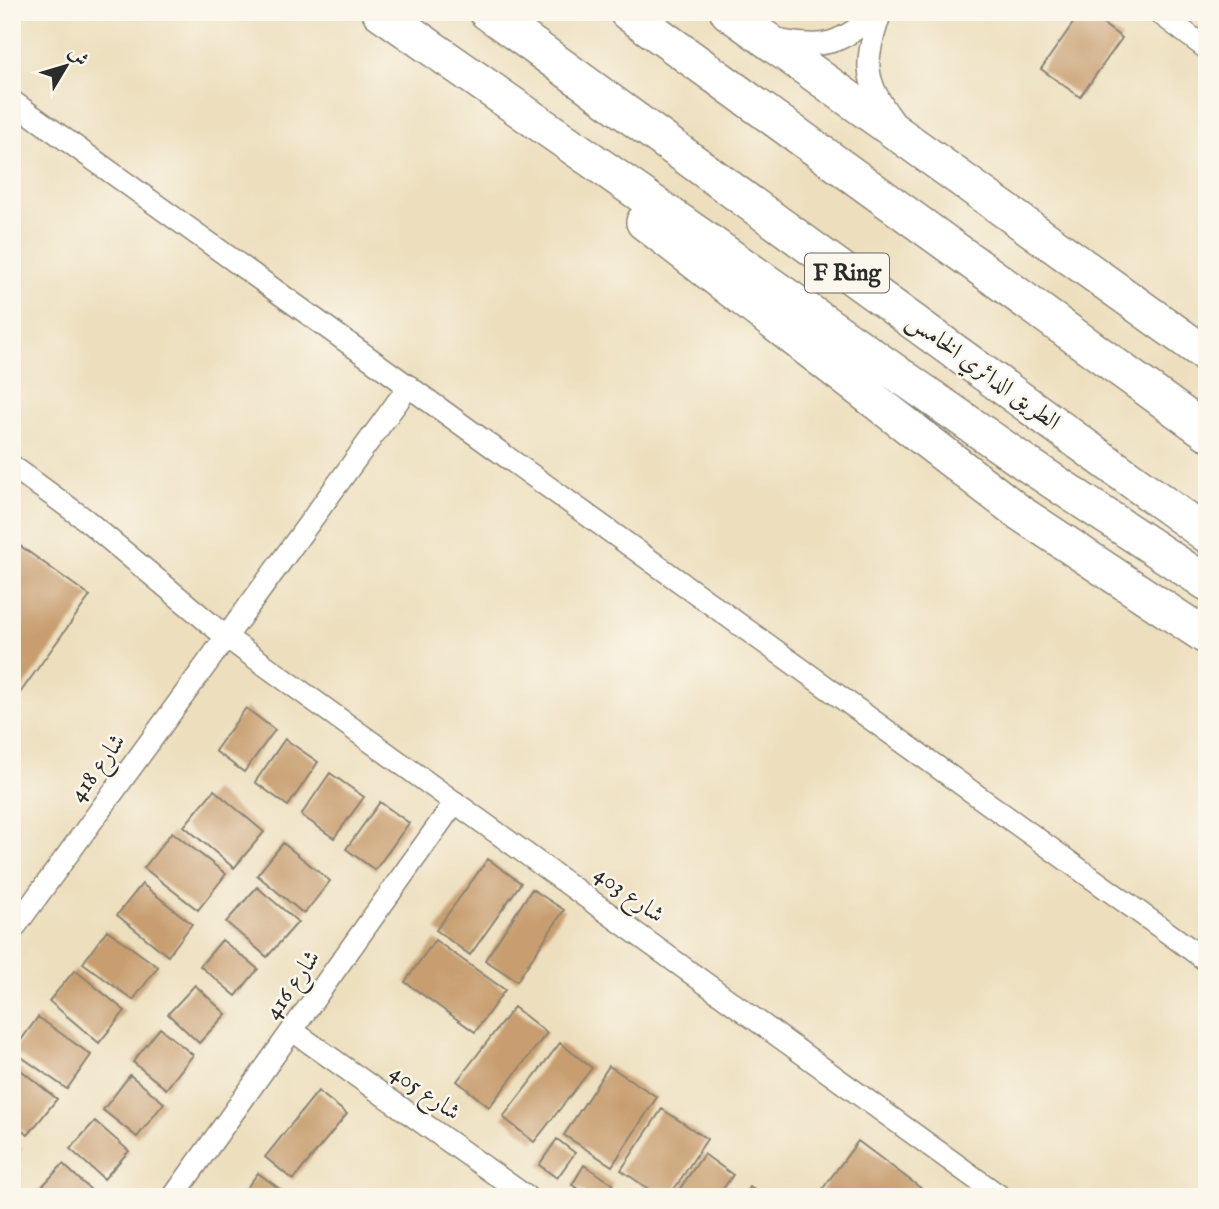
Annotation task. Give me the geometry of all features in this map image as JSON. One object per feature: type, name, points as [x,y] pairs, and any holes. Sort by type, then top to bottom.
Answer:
[{"type":"highway","points":[[380,12],[1024,463],[1207,583]]},
{"type":"highway","name":"الطريق الدائري الخامس","points":[[486,12],[1207,535]]},
{"type":"highway","points":[[627,12],[1207,432]]},
{"type":"highway","points":[[728,12],[1207,355]]},
{"type":"highway","points":[[424,44],[695,263],[1020,513],[1207,637]]},
{"type":"street","points":[[763,37],[808,46],[822,45],[856,30],[880,12]]},
{"type":"street","points":[[880,12],[868,59],[869,79],[877,99],[909,141]]},
{"type":"street","points":[[1158,12],[1207,48]]},
{"type":"street","points":[[12,101],[1207,961]]},
{"type":"street","name":"شارع 418","points":[[12,931],[409,386]]},
{"type":"street","name":"شارع 403","points":[[12,466],[86,520],[226,637],[455,802],[973,1189],[1001,1197]]},
{"type":"street","name":"شارع 416","points":[[173,1197],[455,802]]},
{"type":"street","name":"شارع 405","points":[[293,1031],[527,1197]]},
{"type":"building","points":[[1081,12],[1087,12],[1122,38],[1080,97],[1041,69]]},
{"type":"building","points":[[12,540],[90,596],[12,704]]},
{"type":"building","points":[[246,708],[275,730],[244,772],[215,751]]},
{"type":"building","points":[[285,739],[318,762],[288,806],[255,782]]},
{"type":"building","points":[[330,773],[364,797],[334,838],[301,815]]},
{"type":"building","points":[[214,790],[264,832],[234,868],[184,826]]},
{"type":"building","points":[[380,802],[409,823],[375,870],[346,849]]},
{"type":"building","points":[[172,832],[226,874],[198,910],[144,868]]},
{"type":"building","points":[[283,843],[330,881],[304,914],[257,875]]},
{"type":"building","points":[[488,859],[521,883],[470,955],[436,930]]},
{"type":"building","points":[[142,884],[192,924],[168,956],[117,915]]},
{"type":"building","points":[[257,887],[298,922],[267,957],[226,922]]},
{"type":"building","points":[[532,889],[564,910],[517,981],[485,960]]},
{"type":"building","points":[[107,930],[158,967],[133,1000],[83,963]]},
{"type":"building","points":[[222,940],[258,969],[236,996],[200,966]]},
{"type":"building","points":[[435,940],[505,990],[475,1032],[405,982]]},
{"type":"building","points":[[75,970],[125,1011],[99,1043],[49,1001]]},
{"type":"building","points":[[195,985],[226,1014],[199,1043],[168,1014]]},
{"type":"building","points":[[514,1007],[547,1033],[489,1107],[457,1081]]},
{"type":"building","points":[[38,1017],[91,1055],[67,1089],[13,1051]]},
{"type":"building","points":[[160,1028],[193,1055],[166,1089],[133,1062]]},
{"type":"building","points":[[560,1043],[592,1068],[534,1142],[503,1117]]},
{"type":"building","points":[[12,1063],[57,1099],[28,1135],[12,1122]]},
{"type":"building","points":[[609,1066],[657,1097],[612,1166],[564,1135]]},
{"type":"building","points":[[130,1075],[164,1103],[137,1137],[103,1110]]},
{"type":"building","points":[[318,1091],[347,1114],[293,1180],[265,1157]]},
{"type":"building","points":[[662,1109],[707,1139],[669,1197],[660,1197],[621,1170]]},
{"type":"building","points":[[95,1121],[129,1151],[104,1179],[70,1149]]},
{"type":"building","points":[[557,1139],[575,1153],[557,1178],[539,1165]]},
{"type":"building","points":[[12,1141],[22,1149],[12,1161]]},
{"type":"building","points":[[858,1141],[930,1195],[929,1197],[829,1197],[821,1191]]},
{"type":"building","points":[[704,1154],[733,1175],[717,1197],[674,1197]]},
{"type":"building","points":[[63,1164],[94,1193],[90,1197],[36,1197],[34,1195]]},
{"type":"building","points":[[584,1165],[613,1184],[605,1197],[592,1197],[572,1185]]},
{"type":"building","points":[[258,1173],[285,1193],[282,1197],[240,1197]]},
{"type":"building","points":[[750,1187],[764,1197],[743,1197]]}]
